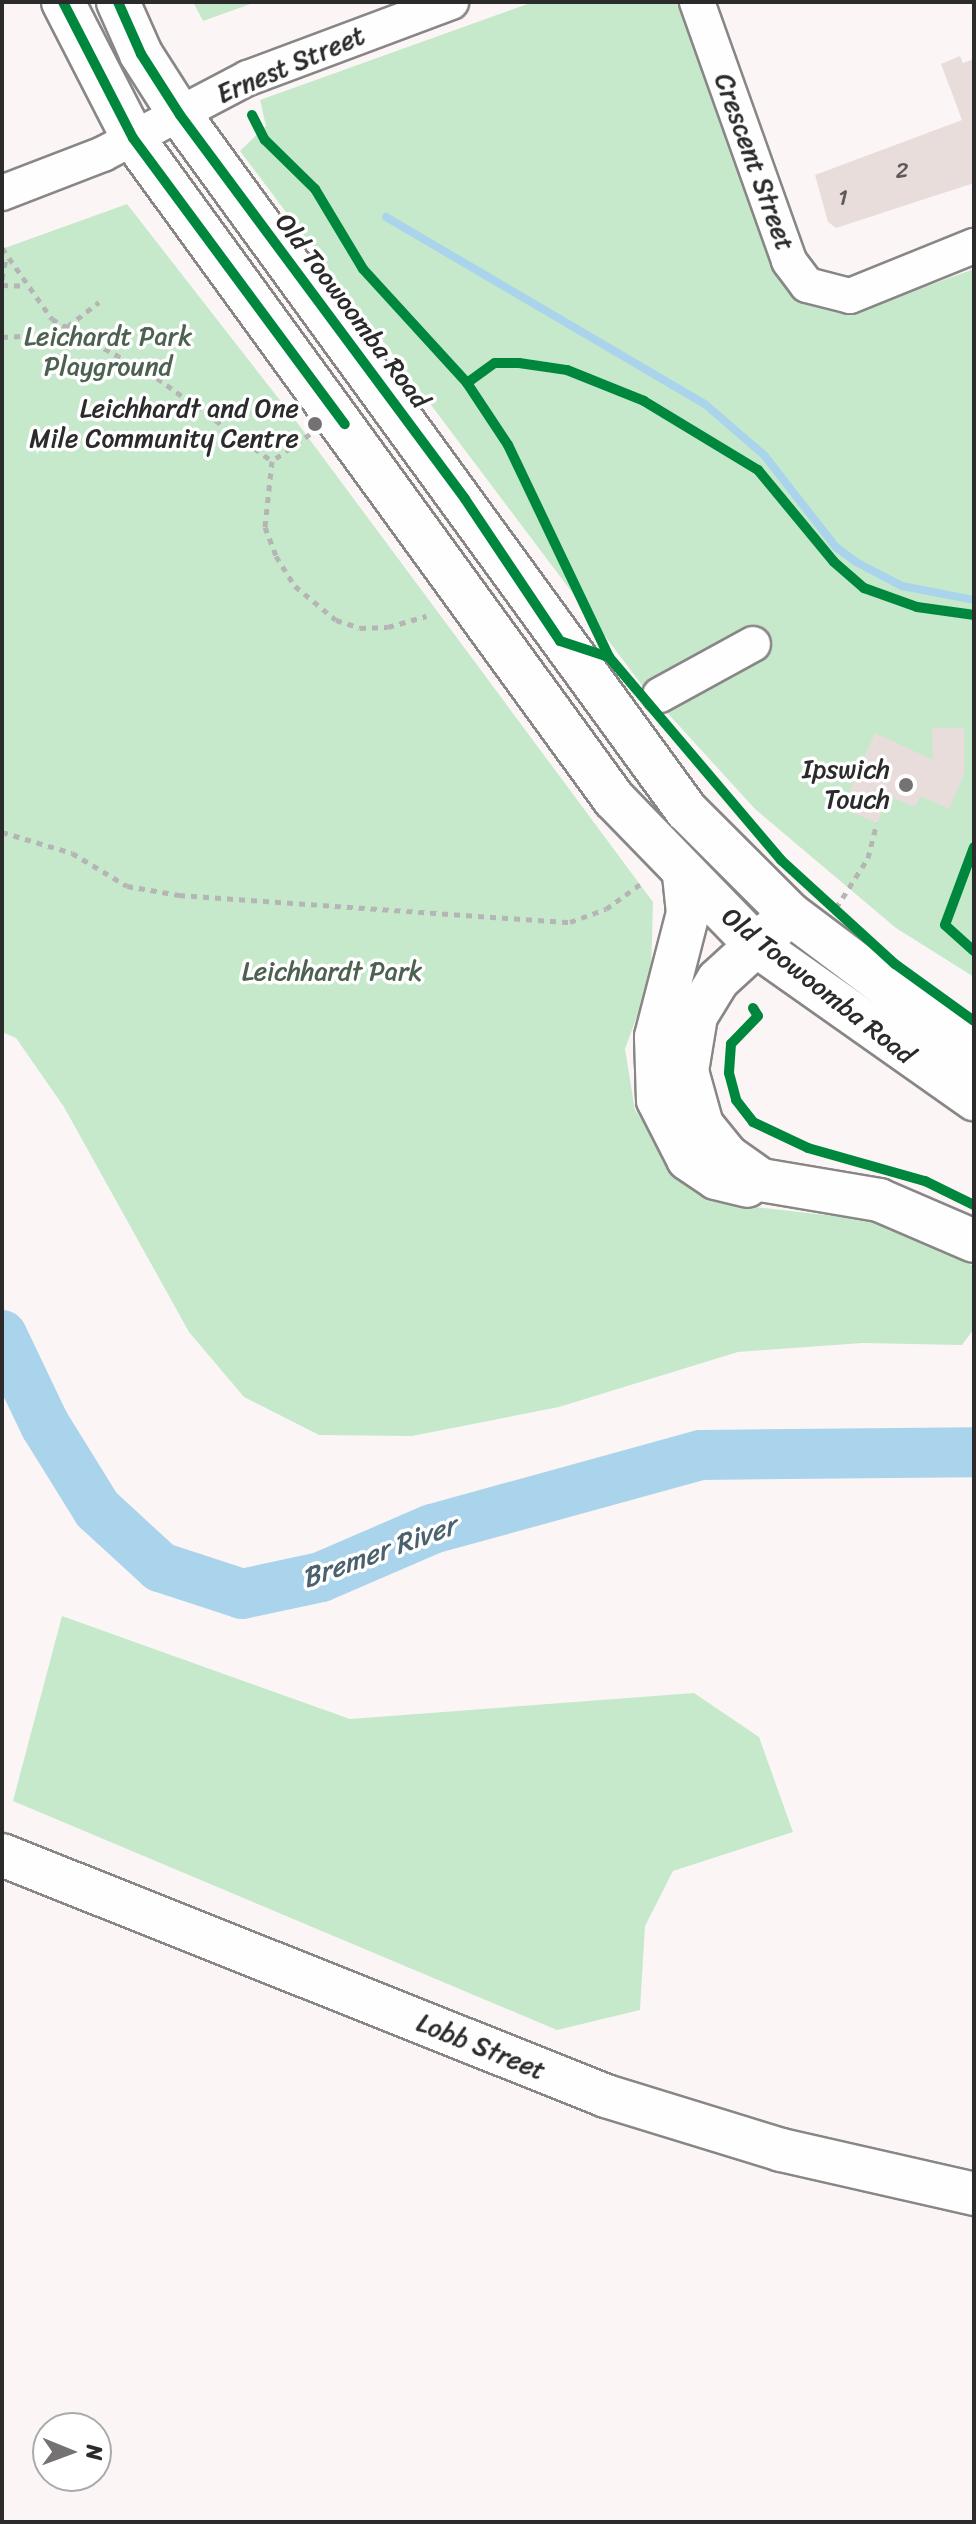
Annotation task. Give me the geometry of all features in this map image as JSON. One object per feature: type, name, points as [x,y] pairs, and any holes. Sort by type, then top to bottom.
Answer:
[{"type":"main road","name":"Old Toowoomba Road","points":[[63,2],[133,138],[614,799],[684,875],[757,946],[974,1099]]},
{"type":"main road","name":"Old Toowoomba Road","points":[[118,2],[141,54],[180,115],[686,810],[807,906],[974,1052]]},
{"type":"main road","points":[[684,875],[687,921],[655,1052],[662,1114],[682,1151],[705,1173],[736,1184],[879,1200],[974,1241]]},
{"type":"main road","points":[[798,1189],[761,1180],[727,1156],[702,1125],[689,1087],[689,1042],[701,1004],[757,946],[807,906]]},
{"type":"main road","name":"Lobb Street","points":[[2,1855],[606,2096],[781,2150],[974,2194]]},
{"type":"street","name":"Ernest Street","points":[[2,193],[133,138],[248,78],[451,2]]},
{"type":"street","name":"Crescent Street","points":[[697,2],[789,261],[807,285],[850,296],[974,246]]},
{"type":"street","points":[[660,695],[753,644]]},
{"type":"path","points":[[2,248],[26,286],[67,329],[157,378],[272,461]]},
{"type":"path","points":[[2,279],[6,258]]},
{"type":"path","points":[[2,285],[26,286]]},
{"type":"path","points":[[2,337],[67,329],[99,302]]},
{"type":"path","points":[[311,434],[272,461],[265,527],[295,586],[336,620],[360,628],[426,616]]},
{"type":"path","points":[[835,908],[868,858],[877,823]]},
{"type":"path","points":[[2,832],[72,853],[127,886],[179,895],[570,922],[606,909],[643,882]]},
{"type":"path","points":[[807,906],[835,908],[846,919]]},
{"type":"green space","points":[[193,2],[256,2],[203,21]]},
{"type":"green space","points":[[533,2],[687,2],[785,267],[845,304],[877,304],[974,269],[974,977],[896,928],[755,809],[641,684],[240,151],[266,126],[260,100]]},
{"type":"green space","name":"Leichhardt Park","points":[[127,204],[293,417],[653,902],[651,978],[625,1049],[635,1110],[672,1163],[702,1191],[737,1205],[886,1222],[953,1252],[974,1267],[974,1329],[962,1345],[862,1343],[738,1352],[559,1407],[412,1436],[319,1435],[244,1397],[189,1332],[64,1107],[16,1038],[2,1032],[2,249]]},
{"type":"green space","points":[[62,1616],[350,1719],[694,1693],[759,1737],[793,1832],[673,1871],[645,1926],[640,2010],[557,2030],[13,1801]]},
{"type":"building","points":[[960,56],[963,63],[974,59],[974,183],[836,228],[828,222],[815,175],[962,120],[941,64]]},
{"type":"building","name":"Ipswich Touch","points":[[932,728],[964,728],[964,774],[949,809],[920,796],[915,807],[889,796],[877,823],[842,808],[875,733],[933,760]]},
{"type":"waterway","points":[[386,217],[706,405],[764,455],[836,547],[856,562],[902,586],[974,600]]},
{"type":"waterway","name":"Bremer River","points":[[2,1335],[45,1425],[97,1509],[160,1567],[242,1594],[321,1577],[432,1529],[701,1455],[974,1452]]},
{"type":"cycle path","points":[[63,2],[133,138],[345,424]]},
{"type":"cycle path","points":[[118,2],[141,54],[180,115],[465,499],[560,641],[609,657]]},
{"type":"cycle path","points":[[252,115],[265,140],[315,189],[363,269],[467,383],[508,445],[609,657],[781,860],[895,964],[974,1021]]},
{"type":"cycle path","points":[[467,383],[495,363],[519,363],[567,370],[644,401],[758,470],[834,562],[864,588],[917,607],[974,615]]},
{"type":"cycle path","points":[[974,847],[945,925],[974,951]]},
{"type":"cycle path","points":[[753,1008],[758,1016],[731,1044],[729,1073],[736,1100],[753,1122],[808,1148],[925,1181],[974,1205]]},
{"type":"place","name":"Leichhardt and One Mile Community Centre","points":[[315,424]]},
{"type":"place","name":"Ipswich Touch","points":[[906,785]]},
{"type":"park label","name":"Leichardt Park Playground","points":[[108,352]]}]
